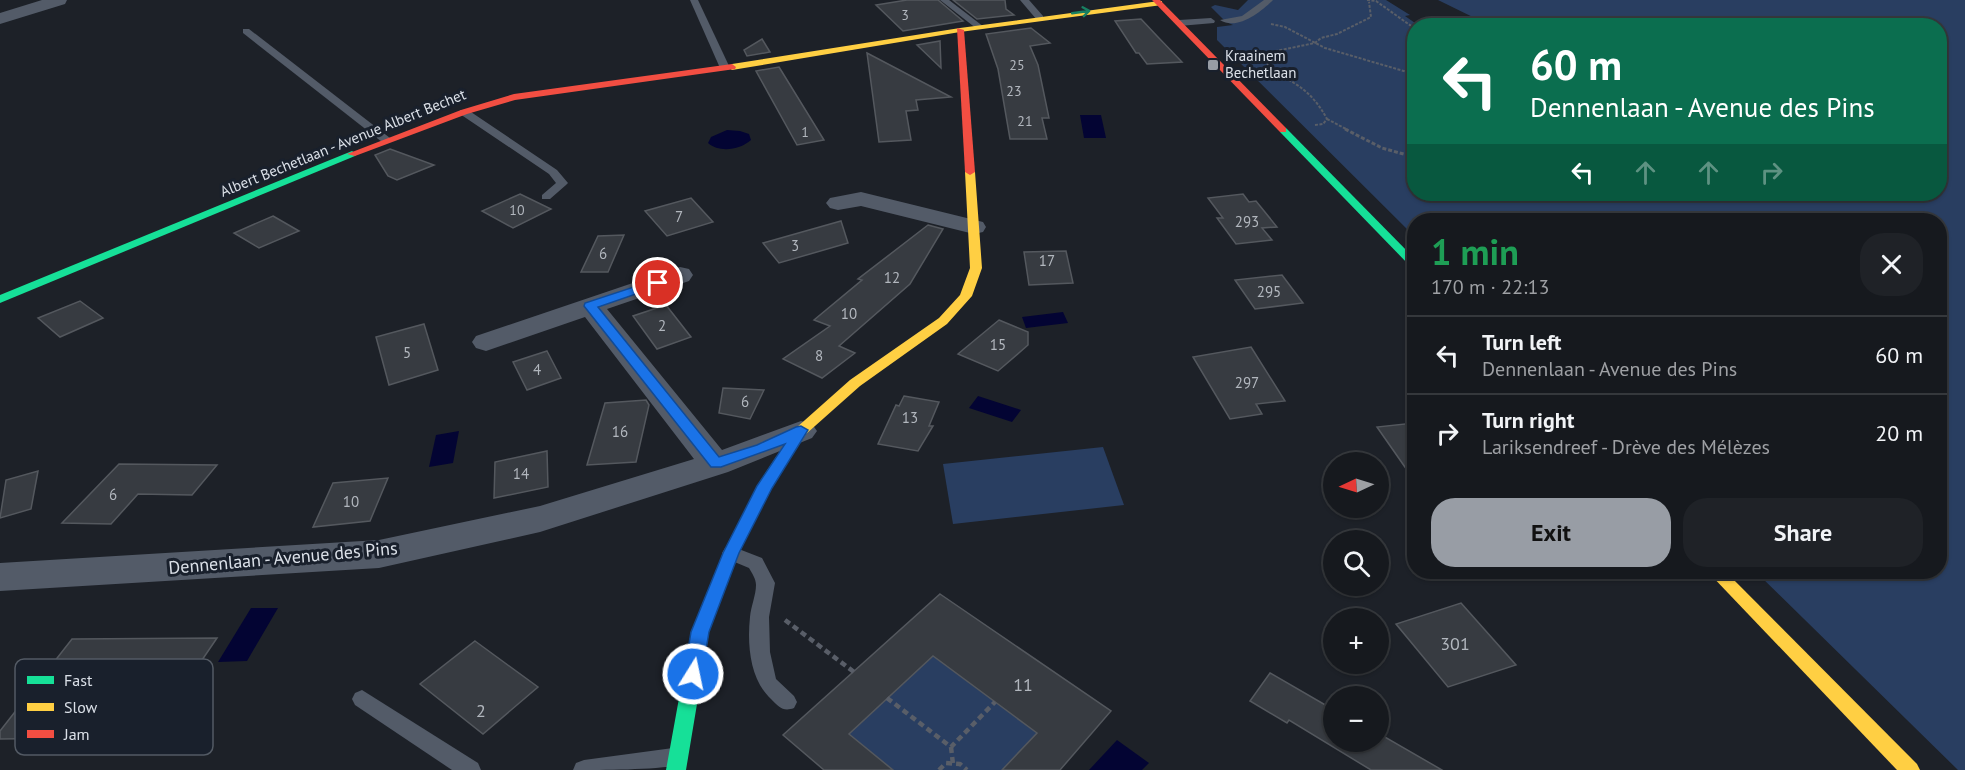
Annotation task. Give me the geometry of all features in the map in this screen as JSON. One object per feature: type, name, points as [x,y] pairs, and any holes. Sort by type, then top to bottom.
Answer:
[{"type":"street","points":[[2,18],[59,0]]},
{"type":"street","points":[[1157,1],[1407,257]]},
{"type":"street","name":"Albert Bechetlaan - Avenue Albert Bechet","points":[[0,299],[386,140],[514,97],[725,68],[960,30],[987,23],[1040,18],[1157,1]]},
{"type":"street","points":[[677,763],[700,632],[731,553],[765,486],[801,430],[855,383],[943,321],[966,296],[976,268],[960,30]]},
{"type":"street","points":[[838,203],[861,199],[974,226]]},
{"type":"street","points":[[486,342],[680,275]]},
{"type":"street","points":[[590,306],[716,464]]},
{"type":"street","name":"Dennenlaan - Avenue des Pins","points":[[0,577],[379,554],[540,519],[716,464],[762,448],[801,430]]},
{"type":"street","points":[[1723,579],[1910,770]]},
{"type":"lane","points":[[694,0],[725,68]]},
{"type":"lane","points":[[944,0],[987,23]]},
{"type":"lane","points":[[959,0],[977,12]]},
{"type":"lane","points":[[1024,0],[1040,18]]},
{"type":"lane","points":[[1224,20],[1244,18],[1269,0]]},
{"type":"lane","points":[[1179,23],[1211,21]]},
{"type":"lane","points":[[246,31],[386,140]]},
{"type":"lane","points":[[464,112],[553,172],[562,183],[546,197]]},
{"type":"lane","points":[[731,553],[756,563],[766,583],[759,617],[760,652],[767,683],[787,702]]},
{"type":"lane","points":[[362,699],[470,770]]},
{"type":"lane","points":[[584,770],[677,763]]},
{"type":"path","points":[[1407,23],[1376,1],[1368,1],[1371,17],[1321,38],[1315,43],[1274,52],[1267,65],[1312,94],[1322,107],[1327,119],[1382,148],[1407,155]]},
{"type":"path","points":[[1244,18],[1282,26],[1331,50],[1407,72]]},
{"type":"path","points":[[1282,129],[1321,125],[1327,119]]},
{"type":"path","points":[[763,603],[854,672]]},
{"type":"path","points":[[887,698],[951,747],[953,764]]},
{"type":"path","points":[[951,747],[995,702]]},
{"type":"path","points":[[939,770],[946,763],[960,764],[967,770]]},
{"type":"shaded area","points":[[1248,0],[1386,0],[1410,15],[1405,16],[1408,18],[1407,201],[1947,201],[1947,18],[1475,18],[1438,0],[1965,0],[1965,770],[1958,770],[1763,579],[1947,579],[1947,213],[1407,213],[1407,229],[1217,40],[1217,27],[1233,25],[1226,22],[1211,7],[1215,5],[1238,10]]},
{"type":"shaded area","points":[[1080,115],[1101,115],[1106,138],[1084,138]]},
{"type":"shaded area","points":[[727,130],[749,134],[751,140],[730,149],[718,148],[708,143],[711,137]]},
{"type":"shaded area","points":[[1063,312],[1068,323],[1026,328],[1022,317]]},
{"type":"shaded area","points":[[978,396],[1021,410],[1012,422],[969,408]]},
{"type":"shaded area","points":[[459,431],[453,463],[429,467],[436,435]]},
{"type":"shaded area","points":[[1103,447],[1124,505],[953,524],[943,464]]},
{"type":"shaded area","points":[[251,608],[278,608],[247,661],[218,662]]},
{"type":"shaded area","points":[[933,656],[1037,733],[1002,770],[893,770],[849,734]]},
{"type":"shaded area","points":[[1117,740],[1149,763],[1142,770],[1089,770]]},
{"type":"building","points":[[907,0],[938,0],[963,21],[903,31],[876,5]]},
{"type":"building","points":[[953,0],[1005,0],[1006,9],[1014,15],[977,19]]},
{"type":"building","points":[[1141,19],[1182,62],[1147,64],[1139,53],[1136,53],[1115,21]]},
{"type":"building","points":[[1031,28],[1050,43],[1030,46],[1038,65],[1049,118],[1042,118],[1047,139],[1010,139],[998,69],[986,34]]},
{"type":"building","points":[[762,39],[770,52],[747,56],[744,50]]},
{"type":"building","points":[[940,41],[941,68],[917,45]]},
{"type":"building","points":[[867,53],[951,97],[916,100],[918,110],[906,111],[911,140],[879,142]]},
{"type":"building","points":[[779,67],[824,140],[797,145],[756,71]]},
{"type":"building","points":[[390,149],[434,165],[397,180],[388,176],[375,155]]},
{"type":"building","points":[[520,194],[551,209],[513,228],[482,211]]},
{"type":"building","points":[[1243,194],[1249,202],[1256,201],[1277,227],[1262,228],[1272,240],[1236,244],[1217,218],[1223,218],[1208,198]]},
{"type":"building","points":[[691,198],[713,222],[667,236],[645,211]]},
{"type":"building","points":[[273,216],[299,231],[259,248],[234,233]]},
{"type":"building","points":[[841,221],[848,243],[779,263],[763,243]]},
{"type":"building","points":[[928,225],[943,229],[910,284],[839,346],[855,353],[822,378],[783,359],[830,326],[814,320],[862,280],[858,279]]},
{"type":"building","points":[[624,235],[608,272],[581,272],[598,236]]},
{"type":"building","points":[[1066,251],[1073,283],[1029,285],[1024,252]]},
{"type":"building","points":[[1282,275],[1303,303],[1255,309],[1235,280]]},
{"type":"building","points":[[80,301],[103,318],[60,337],[38,318]]},
{"type":"building","points":[[666,305],[691,337],[657,349],[633,316]]},
{"type":"building","points":[[999,320],[1028,332],[1028,345],[998,371],[958,354]]},
{"type":"building","points":[[424,324],[438,370],[389,385],[376,337]]},
{"type":"building","points":[[1251,347],[1285,401],[1256,404],[1262,414],[1230,419],[1193,357]]},
{"type":"building","points":[[547,351],[561,378],[527,390],[513,362]]},
{"type":"building","points":[[723,388],[764,390],[750,419],[719,413]]},
{"type":"building","points":[[904,396],[939,402],[929,426],[933,426],[918,451],[878,444],[896,405],[899,406]]},
{"type":"building","points":[[646,400],[649,405],[636,462],[587,465],[605,403]]},
{"type":"building","points":[[1407,424],[1407,470],[1377,427]]},
{"type":"building","points":[[547,451],[548,487],[494,498],[495,462]]},
{"type":"building","points":[[119,464],[217,465],[192,495],[138,494],[111,524],[62,523]]},
{"type":"building","points":[[38,471],[31,509],[0,518],[6,480]]},
{"type":"building","points":[[388,478],[370,521],[313,527],[333,483]]},
{"type":"building","points":[[940,594],[1111,711],[1060,770],[1002,770],[1037,733],[933,656],[849,734],[893,770],[824,770],[783,735]]},
{"type":"building","points":[[1461,603],[1516,665],[1448,687],[1396,624]]},
{"type":"building","points":[[217,638],[203,659],[56,659],[72,639]]},
{"type":"building","points":[[475,641],[538,687],[483,734],[420,684]]},
{"type":"building","points":[[1270,673],[1323,704],[1323,741],[1289,720],[1287,723],[1250,701]]},
{"type":"building","points":[[15,712],[15,739],[0,739],[0,731]]},
{"type":"building","points":[[1389,739],[1442,770],[1371,770],[1341,752],[1389,752]]},
{"type":"traffic: fast","points":[[1283,130],[1407,257]]},
{"type":"traffic: fast","points":[[0,299],[352,154]]},
{"type":"traffic: fast","points":[[676,770],[700,632],[731,553],[765,486],[781,461]]},
{"type":"traffic: slow","points":[[732,67],[960,30],[1159,3]]},
{"type":"traffic: slow","points":[[781,461],[801,431],[855,383],[943,321],[966,296],[976,268],[970,172]]},
{"type":"traffic: slow","points":[[1723,579],[1910,770]]},
{"type":"traffic: jam","points":[[1156,0],[1283,130]]},
{"type":"traffic: jam","points":[[960,30],[970,172]]},
{"type":"traffic: jam","points":[[352,154],[464,112],[514,97],[732,67]]},
{"type":"place","name":"Kraainem Bechetlaan","points":[[1213,65]]},
{"type":"route","points":[[658,283],[590,306],[716,464],[762,448],[801,430],[765,486],[731,553],[700,632],[693,674]]}]
